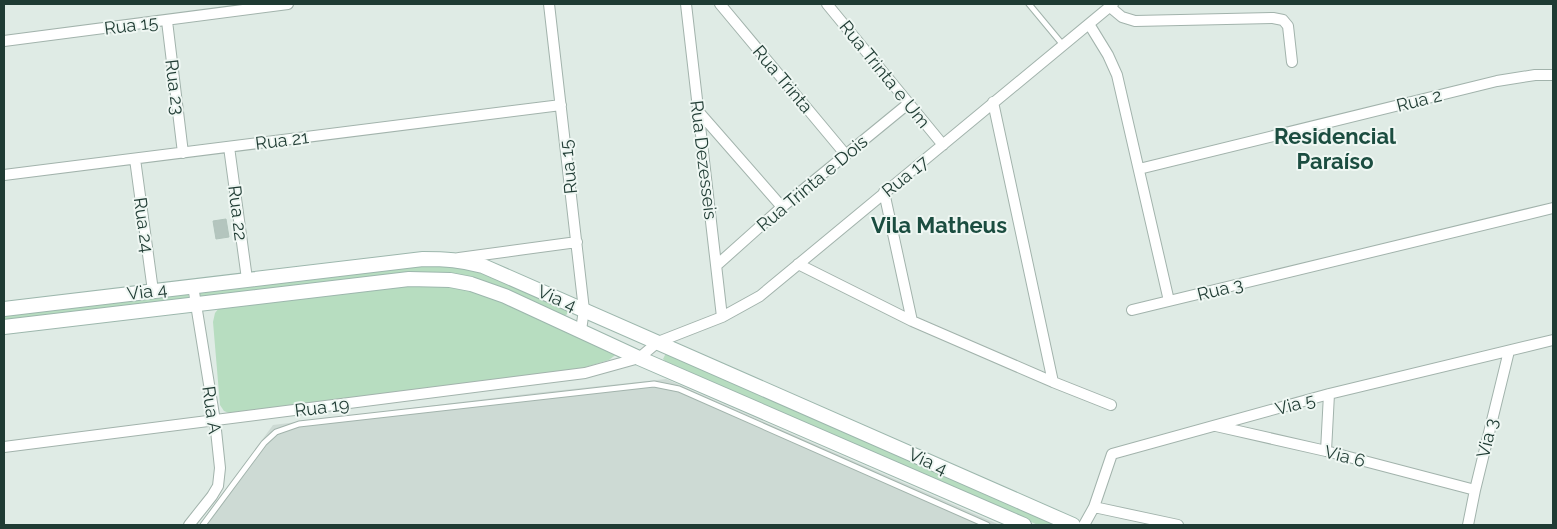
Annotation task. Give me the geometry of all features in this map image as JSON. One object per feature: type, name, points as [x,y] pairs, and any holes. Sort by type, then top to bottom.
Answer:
[{"type":"street","name":"Rua 15","points":[[4,41],[288,4]]},
{"type":"street","name":"Rua 15","points":[[549,4],[584,310],[581,330]]},
{"type":"street","name":"Rua Dezesseis","points":[[686,4],[722,316]]},
{"type":"street","name":"Rua Trinta","points":[[720,4],[846,155]]},
{"type":"street","name":"Rua Trinta e Um","points":[[827,4],[943,145]]},
{"type":"street","points":[[1112,5],[1122,16],[1135,21],[1272,18],[1283,20],[1288,26],[1292,62]]},
{"type":"street","name":"Rua 17","points":[[639,358],[658,342],[722,316],[760,296],[1112,5]]},
{"type":"street","name":"Rua 23","points":[[167,20],[184,153]]},
{"type":"street","points":[[1089,24],[1108,55],[1117,75],[1169,302]]},
{"type":"street","name":"Rua 2","points":[[1139,169],[1497,81],[1535,75],[1553,75]]},
{"type":"street","points":[[993,102],[1053,382]]},
{"type":"street","name":"Rua Trinta e Dois","points":[[717,265],[782,207],[909,103]]},
{"type":"street","name":"Rua 21","points":[[4,176],[561,105]]},
{"type":"street","points":[[698,111],[782,207]]},
{"type":"street","name":"Rua 22","points":[[229,147],[247,280]]},
{"type":"street","name":"Rua 24","points":[[135,159],[153,291]]},
{"type":"street","points":[[884,192],[912,321]]},
{"type":"street","name":"Rua 3","points":[[1132,310],[1553,208]]},
{"type":"street","points":[[451,259],[577,242]]},
{"type":"street","name":"Via 4","points":[[4,308],[423,259],[451,259],[483,266],[1074,525]]},
{"type":"street","points":[[798,264],[912,321],[1111,406]]},
{"type":"street","name":"Via 4","points":[[4,326],[402,280],[430,278],[471,284],[581,330],[639,358],[1024,525]]},
{"type":"street","name":"Rua A","points":[[189,525],[218,486],[220,468],[193,286]]},
{"type":"street","name":"Via 5","points":[[1084,525],[1094,507],[1112,454],[1329,394],[1553,340]]},
{"type":"street","name":"Via 3","points":[[1468,525],[1509,351]]},
{"type":"street","name":"Rua 19","points":[[4,447],[585,373],[639,358]]},
{"type":"street","points":[[1326,451],[1329,394]]},
{"type":"street","name":"Via 6","points":[[1214,426],[1326,451],[1475,490]]},
{"type":"street","points":[[1094,507],[1178,525]]},
{"type":"lane","points":[[1029,4],[1063,45]]},
{"type":"lane","points":[[203,525],[264,443],[276,432],[299,424],[654,384],[679,389],[987,525]]},
{"type":"shaded area","points":[[666,379],[1000,525],[200,525],[273,425]]},
{"type":"green space","points":[[425,265],[456,267],[487,275],[568,310],[568,313],[563,315],[496,286],[444,274],[424,273],[201,297],[199,294],[200,292]]},
{"type":"green space","points":[[419,285],[442,285],[468,289],[491,296],[618,353],[609,360],[579,369],[229,413],[224,411],[220,405],[213,322],[215,313],[219,308]]},
{"type":"green space","points":[[188,293],[189,299],[4,323],[4,315]]},
{"type":"green space","points":[[666,353],[1059,525],[1038,525],[665,361],[663,359]]},
{"type":"building","points":[[226,219],[229,237],[216,239],[213,221]]},
{"type":"district","name":"Residencial Paraíso","points":[[1335,148]]},
{"type":"district","name":"Vila Matheus","points":[[939,225]]}]
